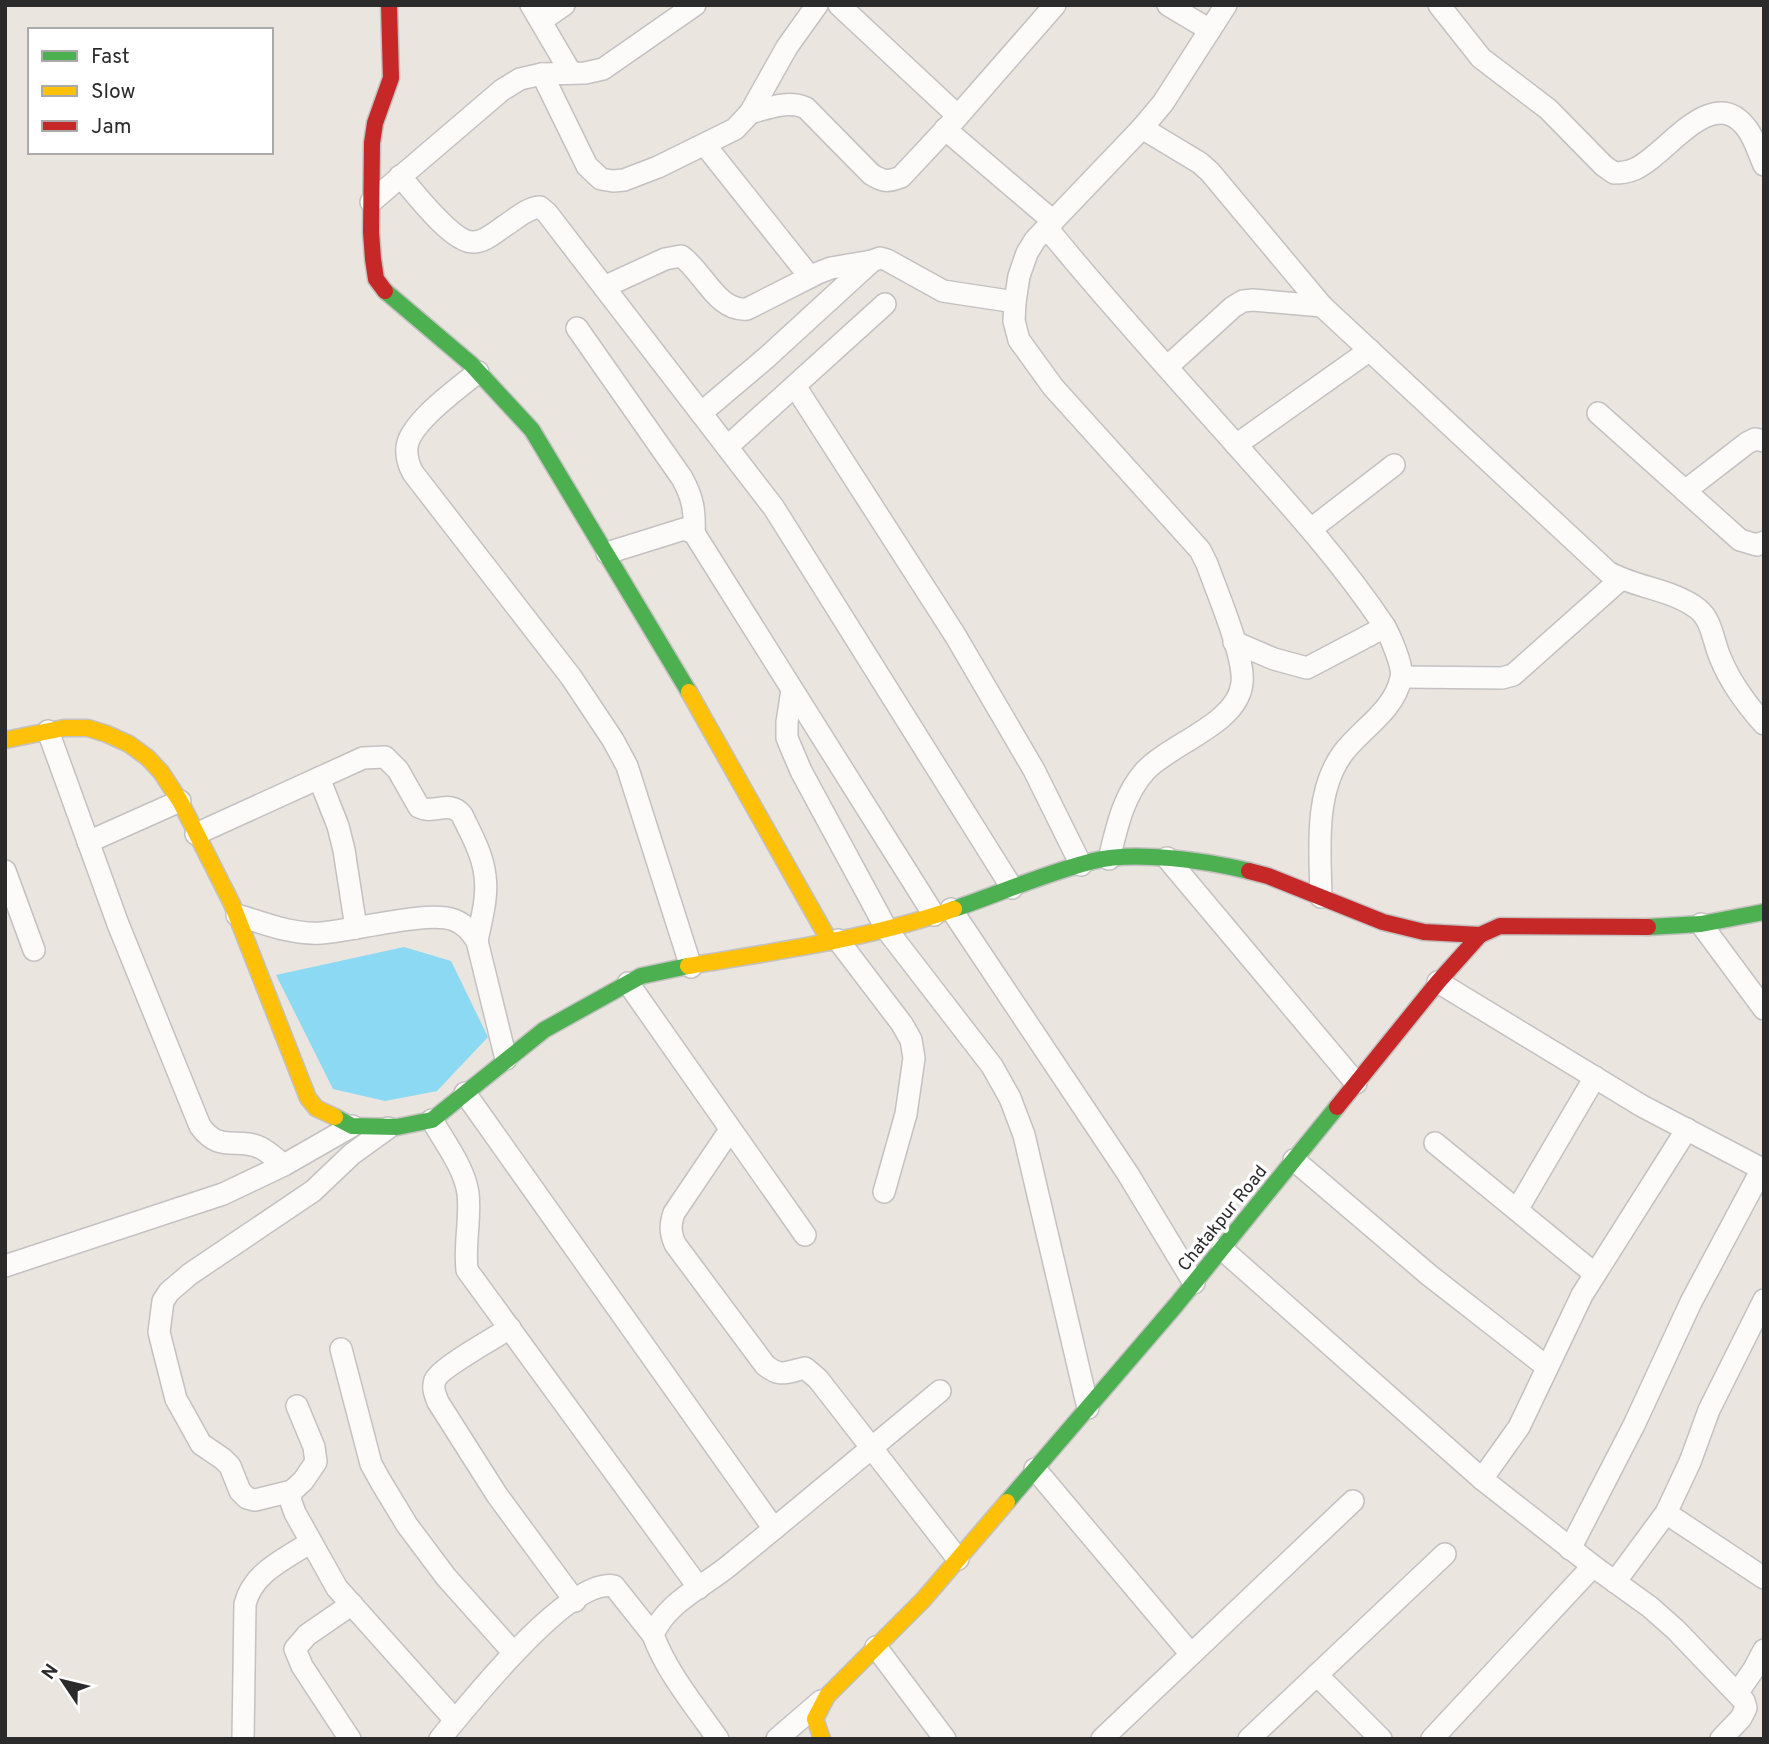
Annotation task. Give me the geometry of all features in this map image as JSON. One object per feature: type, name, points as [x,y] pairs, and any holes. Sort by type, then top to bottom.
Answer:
[{"type":"street","points":[[388,5],[391,78],[375,123],[372,143],[371,232],[376,279],[386,293],[478,372],[532,430],[834,941],[902,1024],[914,1058],[906,1114],[884,1192]]},
{"type":"street","points":[[564,5],[536,13],[570,74]]},
{"type":"street","points":[[371,202],[502,90],[520,79],[542,74],[585,73],[603,69],[695,5]]},
{"type":"street","points":[[542,74],[587,166],[601,179],[625,180],[735,130],[750,113],[787,47],[817,5]]},
{"type":"street","points":[[839,5],[1050,224],[1167,367],[1311,529],[1385,627],[1400,664],[1402,677],[1388,705],[1344,751],[1326,789],[1320,845],[1321,897]]},
{"type":"street","points":[[750,113],[785,104],[798,104],[806,108],[871,174],[889,182],[901,177],[1055,5]]},
{"type":"street","points":[[1168,5],[1210,30]]},
{"type":"street","points":[[1109,859],[1122,809],[1131,789],[1157,759],[1212,724],[1228,710],[1240,694],[1243,681],[1240,659],[1208,564],[1200,550],[1035,363],[1019,340],[1014,321],[1014,302],[1019,276],[1035,240],[1163,103],[1226,5]]},
{"type":"street","points":[[1440,5],[1481,58],[1548,108],[1614,173],[1636,169],[1689,127],[1715,113],[1726,114],[1741,121],[1762,155]]},
{"type":"street","points":[[1142,128],[1200,163],[1210,172],[1322,306],[1608,572],[1699,609],[1710,627],[1720,657],[1738,693],[1764,724]]},
{"type":"street","points":[[705,145],[810,276]]},
{"type":"street","points":[[400,176],[437,219],[466,240],[474,242],[496,232],[532,207],[540,207],[547,213],[774,508],[1012,888]]},
{"type":"street","points":[[604,287],[665,258],[681,256],[725,303],[738,310],[747,309],[831,268],[880,258],[943,290],[1014,302]]},
{"type":"street","points":[[701,413],[872,261]]},
{"type":"street","points":[[1167,367],[1243,301],[1322,306]]},
{"type":"street","points":[[727,447],[885,304]]},
{"type":"street","points":[[578,328],[682,478],[695,508],[694,533],[792,690],[943,912],[1128,1174],[1194,1283]]},
{"type":"street","points":[[1237,445],[1370,351]]},
{"type":"street","points":[[478,372],[426,417],[414,431],[407,445],[407,462],[571,677],[614,740],[627,766],[691,967]]},
{"type":"street","points":[[795,386],[956,635],[1034,770],[1081,865]]},
{"type":"street","points":[[1598,413],[1740,540],[1757,545],[1764,542]]},
{"type":"street","points":[[1685,491],[1747,443],[1755,439],[1764,441]]},
{"type":"street","points":[[1311,529],[1394,465]]},
{"type":"street","points":[[607,553],[684,529],[694,533]]},
{"type":"street","points":[[1402,677],[1502,678],[1513,675],[1620,579]]},
{"type":"street","points":[[1234,642],[1274,659],[1307,668],[1385,627]]},
{"type":"street","points":[[792,690],[787,738],[801,771],[887,930],[992,1066],[1010,1098],[1024,1135],[1088,1408]]},
{"type":"street","points":[[5,740],[65,727],[83,727],[116,737],[154,763],[180,801],[237,915],[308,1098],[316,1108],[352,1126],[388,1128],[432,1120],[544,1030],[598,998],[657,972],[887,930],[1081,865],[1109,859],[1129,857],[1197,860],[1246,870],[1383,922],[1424,932],[1480,936],[1500,926],[1655,927],[1701,924],[1764,912]]},
{"type":"street","points":[[48,731],[118,924],[200,1126],[212,1139],[224,1144],[261,1148],[284,1165]]},
{"type":"street","points":[[197,834],[363,758],[385,757],[398,770],[419,807],[424,810],[450,806],[463,814],[485,875],[484,903],[477,942]]},
{"type":"street","points":[[319,778],[338,826],[344,850],[356,928]]},
{"type":"street","points":[[88,842],[180,801]]},
{"type":"street","points":[[1167,858],[1356,1083]]},
{"type":"street","points":[[5,871],[34,950]]},
{"type":"street","points":[[237,915],[303,933],[441,917],[454,920],[466,927],[477,942],[506,1059]]},
{"type":"street","points":[[1701,924],[1764,1009]]},
{"type":"street","name":"Chatakpur Road","points":[[822,1739],[815,1719],[827,1696],[923,1600],[1088,1408],[1222,1249],[1438,982],[1480,936]]},
{"type":"street","points":[[1438,982],[1642,1106],[1763,1169],[1691,1302],[1634,1425],[1570,1549]]},
{"type":"street","points":[[628,983],[805,1235]]},
{"type":"street","points":[[1517,1210],[1595,1077]]},
{"type":"street","points":[[465,1093],[774,1529]]},
{"type":"street","points":[[432,1120],[465,1179],[468,1196],[467,1270],[699,1588]]},
{"type":"street","points":[[5,1266],[223,1194],[284,1165],[352,1126]]},
{"type":"street","points":[[297,1406],[316,1462],[292,1491],[255,1500],[247,1498],[240,1491],[230,1466],[201,1444],[177,1399],[159,1332],[163,1301],[169,1292],[190,1274],[313,1191],[352,1154],[388,1128]]},
{"type":"street","points":[[1482,1479],[1519,1427],[1582,1295],[1687,1129]]},
{"type":"street","points":[[730,1130],[674,1213],[670,1234],[675,1244],[765,1365],[775,1373],[785,1374],[804,1368],[812,1372],[958,1559]]},
{"type":"street","points":[[1435,1143],[1595,1275]]},
{"type":"street","points":[[1294,1160],[1429,1275],[1547,1367]]},
{"type":"street","points":[[1222,1249],[1482,1479],[1592,1566],[1650,1607],[1676,1630],[1738,1692],[1746,1708],[1741,1718],[1721,1739]]},
{"type":"street","points":[[1615,1582],[1666,1513],[1690,1462],[1709,1410],[1764,1300]]},
{"type":"street","points":[[510,1328],[446,1369],[436,1377],[433,1388],[438,1402],[497,1495],[575,1601]]},
{"type":"street","points":[[341,1349],[371,1464],[381,1482],[407,1525],[446,1577],[513,1652]]},
{"type":"street","points":[[653,1635],[657,1623],[666,1613],[774,1529],[940,1391]]},
{"type":"street","points":[[1035,1469],[1190,1653]]},
{"type":"street","points":[[292,1491],[292,1506],[337,1588],[455,1720]]},
{"type":"street","points":[[1102,1739],[1353,1501]]},
{"type":"street","points":[[1666,1513],[1764,1578]]},
{"type":"street","points":[[243,1739],[245,1604],[248,1592],[265,1571],[311,1542]]},
{"type":"street","points":[[1249,1739],[1445,1554]]},
{"type":"street","points":[[1432,1739],[1592,1566]]},
{"type":"street","points":[[440,1739],[513,1652],[555,1615],[605,1584],[614,1586],[653,1635],[668,1668],[718,1739]]},
{"type":"street","points":[[350,1739],[302,1666],[295,1649],[307,1634],[352,1604]]},
{"type":"street","points":[[876,1647],[945,1739]]},
{"type":"street","points":[[1738,1692],[1764,1650]]},
{"type":"street","points":[[1317,1675],[1381,1739]]},
{"type":"street","points":[[777,1739],[827,1696]]},
{"type":"water","points":[[404,947],[451,961],[488,1037],[437,1091],[385,1101],[333,1089],[276,975]]},
{"type":"traffic: fast","points":[[385,291],[471,364],[532,430],[689,692]]},
{"type":"traffic: fast","points":[[954,909],[1058,871],[1110,858],[1171,858],[1249,871]]},
{"type":"traffic: fast","points":[[1648,927],[1701,924],[1764,912]]},
{"type":"traffic: fast","points":[[335,1117],[352,1126],[397,1127],[432,1120],[544,1030],[641,976],[688,966]]},
{"type":"traffic: fast","points":[[1007,1502],[1176,1305],[1337,1107]]},
{"type":"traffic: slow","points":[[689,692],[830,942]]},
{"type":"traffic: slow","points":[[5,740],[64,728],[88,728],[129,744],[161,772],[180,801],[232,904],[308,1098],[316,1108],[335,1117]]},
{"type":"traffic: slow","points":[[688,966],[856,936],[954,909]]},
{"type":"traffic: slow","points":[[822,1739],[815,1719],[827,1696],[923,1600],[1007,1502]]},
{"type":"traffic: jam","points":[[385,291],[376,279],[373,259],[372,143],[375,123],[391,78],[389,5]]},
{"type":"traffic: jam","points":[[1249,871],[1383,922],[1424,932],[1480,935]]},
{"type":"traffic: jam","points":[[1337,1107],[1438,982],[1480,935],[1500,926],[1648,927]]}]
